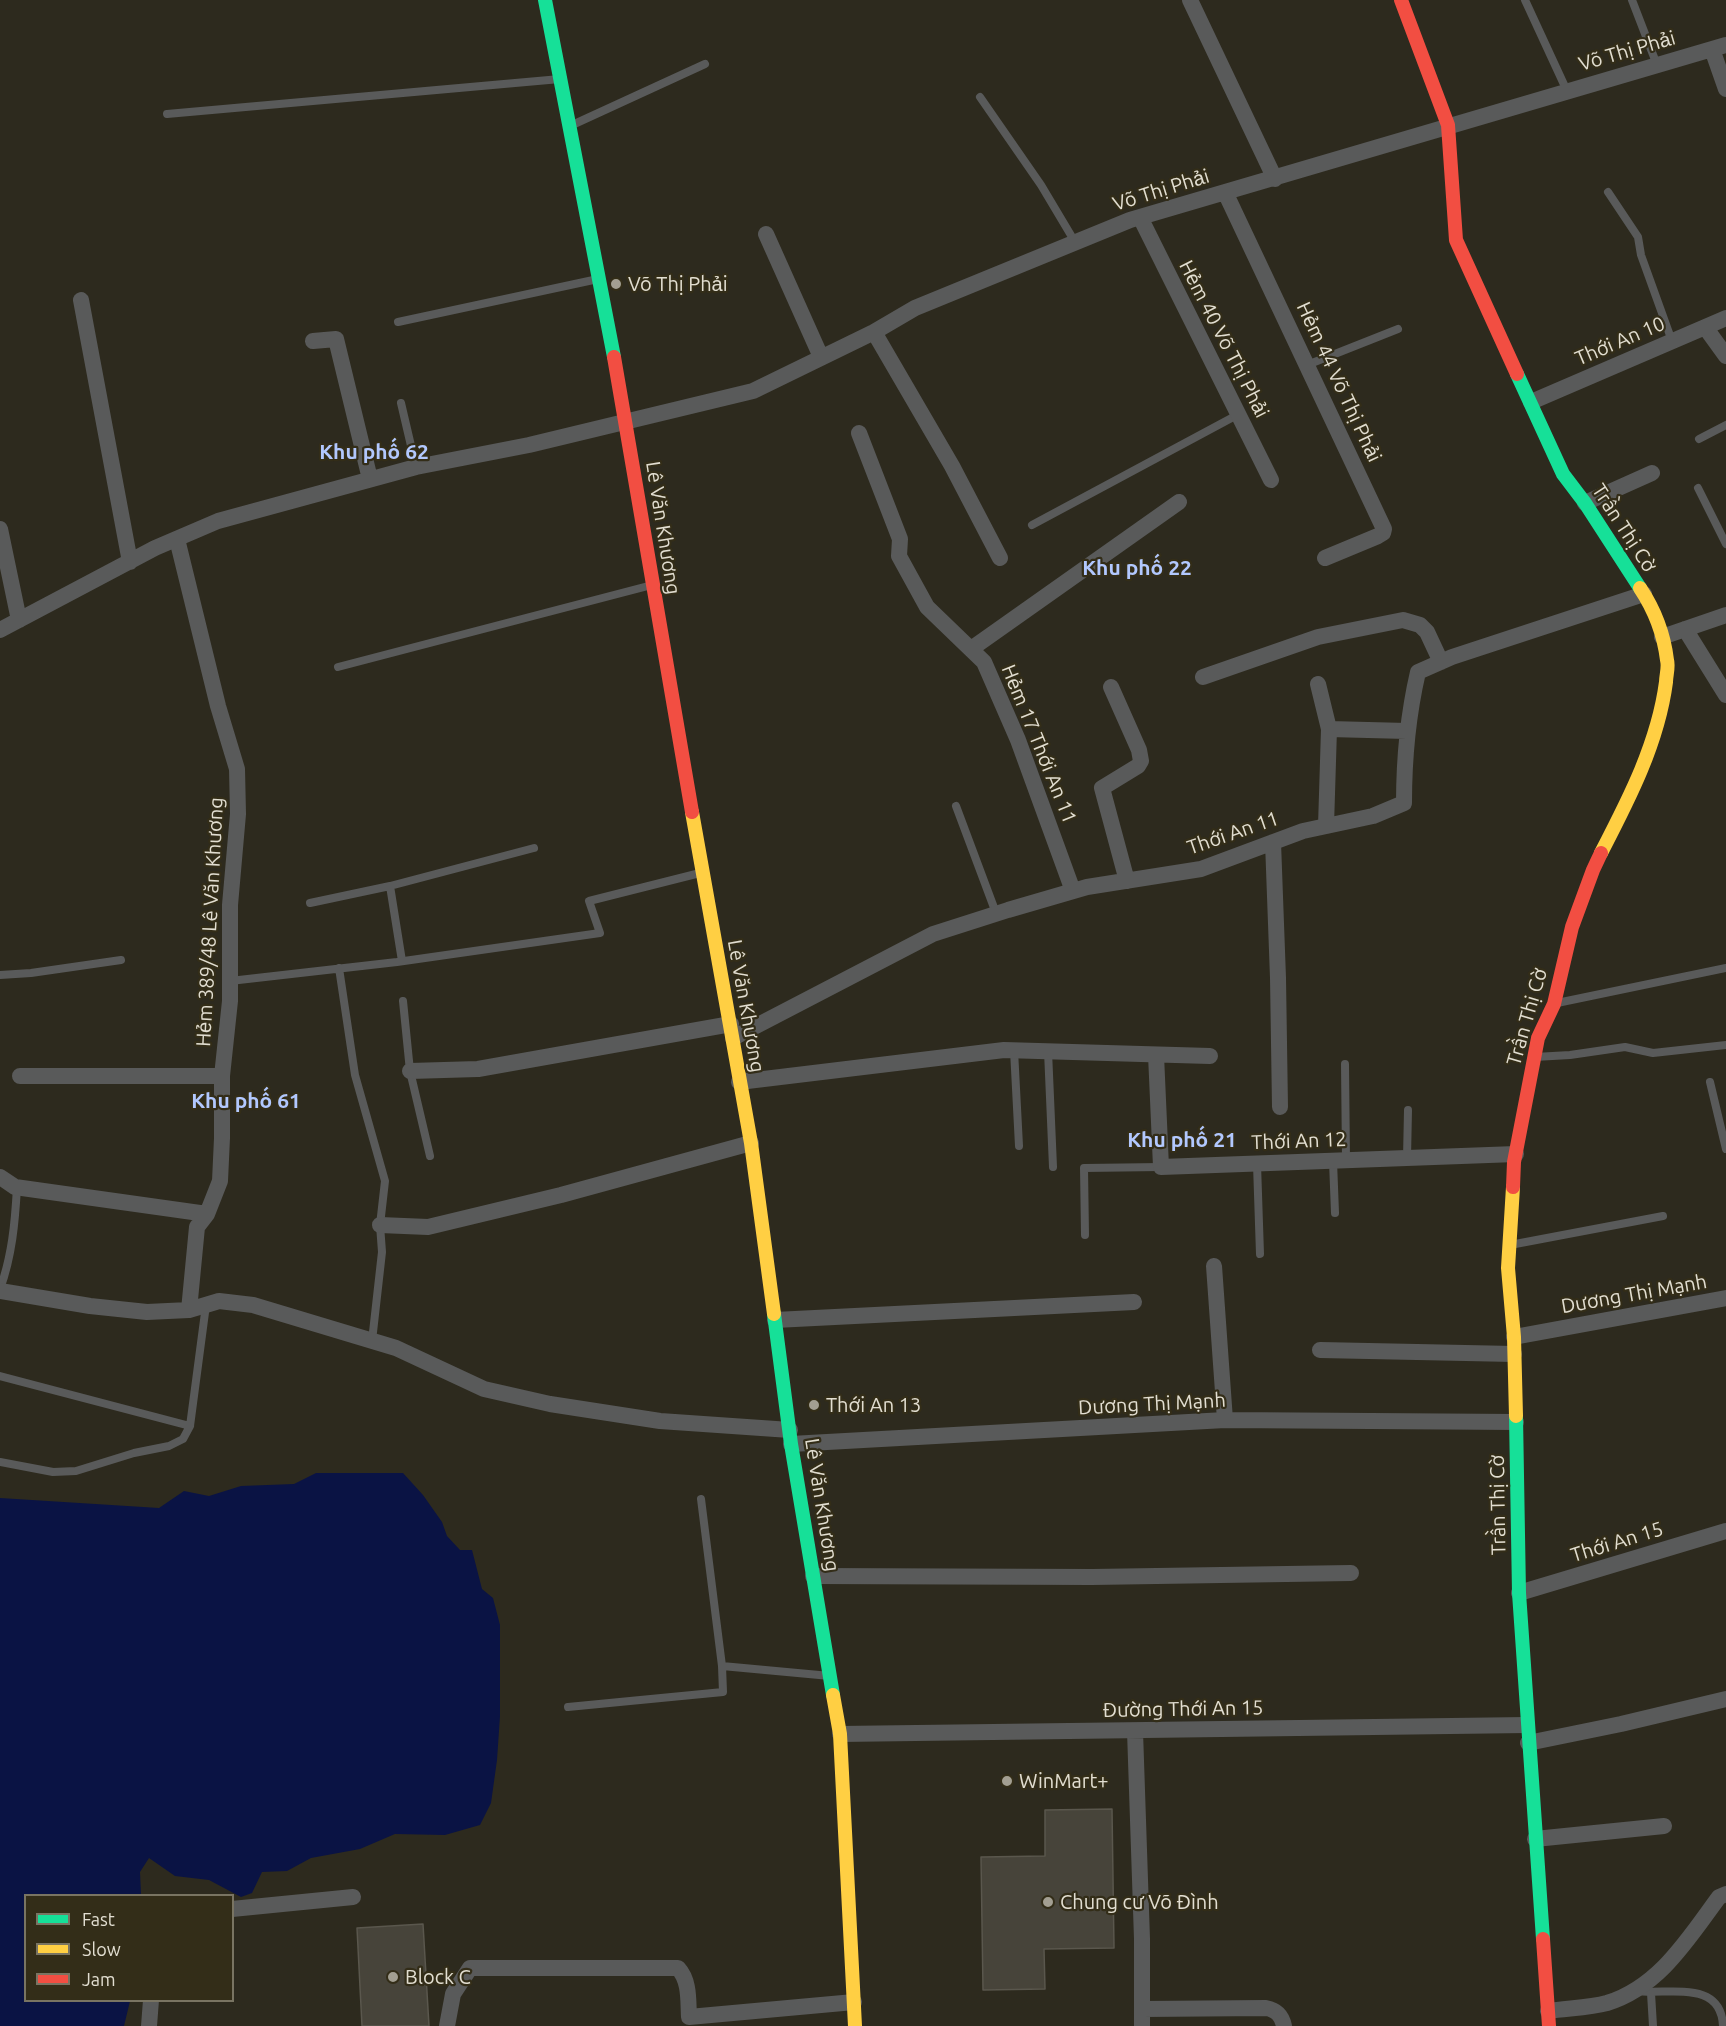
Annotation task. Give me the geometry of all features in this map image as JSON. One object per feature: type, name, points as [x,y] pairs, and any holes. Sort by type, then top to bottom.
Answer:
[{"type":"street","name":"Lê Văn Khương","points":[[545,0],[626,422],[652,585],[751,1143],[791,1437],[840,1734],[855,2026]]},
{"type":"street","points":[[1190,0],[1275,179]]},
{"type":"street","name":"Trần Thị Cờ","points":[[1401,0],[1448,125],[1456,240],[1563,474],[1585,503],[1644,594],[1660,628],[1668,662],[1655,735],[1624,808],[1593,870],[1572,927],[1554,1004],[1538,1038],[1516,1154],[1508,1268],[1514,1345],[1519,1593],[1548,2018]]},
{"type":"street","points":[[1719,47],[1726,89]]},
{"type":"street","name":"Võ Thị Phải","points":[[0,630],[130,562],[218,521],[416,467],[529,445],[753,391],[874,332],[915,308],[1140,217],[1719,47]]},
{"type":"street","name":"Hẻm 44 Võ Thị Phải","points":[[1226,192],[1384,530],[1378,536],[1325,558]]},
{"type":"street","name":"Hẻm 40 Võ Thị Phải","points":[[1140,217],[1271,480]]},
{"type":"street","points":[[766,234],[821,357]]},
{"type":"street","points":[[81,300],[130,562]]},
{"type":"street","name":"Thới An 10","points":[[1530,402],[1726,318]]},
{"type":"street","points":[[1705,327],[1726,356]]},
{"type":"street","points":[[874,332],[952,466],[1000,558]]},
{"type":"street","points":[[313,341],[336,339],[370,479]]},
{"type":"street","name":"Hẻm 17 Thới An 11","points":[[859,433],[896,526],[900,539],[899,556],[927,607],[984,662],[1018,740],[1073,891]]},
{"type":"street","points":[[1585,503],[1652,473]]},
{"type":"street","points":[[971,649],[1179,501]]},
{"type":"street","points":[[0,529],[19,620]]},
{"type":"street","name":"Hẻm 389/48 Lê Văn Khương","points":[[177,539],[218,705],[237,769],[238,814],[230,905],[230,1000],[222,1076],[220,1181],[207,1214],[197,1227],[189,1310]]},
{"type":"street","name":"Thới An 11","points":[[410,1071],[478,1069],[732,1031],[933,934],[1073,891],[1201,869],[1303,831],[1372,816],[1404,802],[1404,758],[1418,672],[1441,662],[1644,594]]},
{"type":"street","points":[[1662,637],[1726,615]]},
{"type":"street","points":[[1203,677],[1318,637],[1403,620],[1419,625],[1427,632],[1441,662]]},
{"type":"street","points":[[1685,629],[1726,695]]},
{"type":"street","points":[[1318,684],[1329,729],[1326,826]]},
{"type":"street","points":[[1111,687],[1141,757],[1138,766],[1102,788],[1127,881]]},
{"type":"street","points":[[1329,729],[1407,731]]},
{"type":"street","points":[[1273,842],[1280,1107]]},
{"type":"street","points":[[740,1082],[1014,1050],[1210,1056]]},
{"type":"street","points":[[1156,1055],[1161,1167]]},
{"type":"street","points":[[20,1076],[222,1076]]},
{"type":"street","points":[[380,1225],[428,1227],[561,1195],[751,1143]]},
{"type":"street","name":"Thới An 12","points":[[1161,1167],[1516,1154]]},
{"type":"street","points":[[0,1177],[17,1187],[87,1195],[207,1214]]},
{"type":"street","points":[[1214,1266],[1226,1420]]},
{"type":"street","name":"Dương Thị Mạnh","points":[[0,1290],[90,1306],[147,1312],[189,1310],[219,1301],[254,1305],[396,1348],[484,1389],[550,1404],[660,1421],[791,1437],[1226,1420],[1516,1422]]},
{"type":"street","name":"Dương Thị Mạnh","points":[[1320,1350],[1514,1345],[1726,1298]]},
{"type":"street","points":[[775,1320],[1134,1302]]},
{"type":"street","name":"Thới An 15","points":[[1519,1593],[1726,1531]]},
{"type":"street","points":[[813,1576],[1092,1577],[1351,1573]]},
{"type":"street","points":[[1528,1743],[1726,1699]]},
{"type":"street","name":"Đường Thới An 15","points":[[840,1734],[1527,1725]]},
{"type":"street","points":[[1135,1731],[1142,1939],[1142,2018],[1266,2008],[1279,2014],[1284,2026]]},
{"type":"street","points":[[1535,1839],[1664,1826]]},
{"type":"street","points":[[1548,2018],[1643,1992],[1674,1958],[1719,1897],[1726,1894]]},
{"type":"street","points":[[234,1909],[353,1897]]},
{"type":"street","points":[[447,2026],[453,1994],[470,1968],[678,1968],[686,1983],[689,2022],[854,2002]]},
{"type":"street","points":[[149,2026],[151,2002]]},
{"type":"lane","points":[[1525,0],[1567,91]]},
{"type":"lane","points":[[1632,0],[1657,65]]},
{"type":"lane","points":[[569,126],[705,64]]},
{"type":"lane","points":[[167,114],[560,79]]},
{"type":"lane","points":[[981,97],[1041,185],[1075,242]]},
{"type":"lane","points":[[1608,192],[1638,237],[1641,255],[1672,341]]},
{"type":"lane","points":[[398,322],[599,279]]},
{"type":"lane","points":[[1307,365],[1398,329]]},
{"type":"lane","points":[[401,402],[416,467]]},
{"type":"lane","points":[[1032,525],[1239,414]]},
{"type":"lane","points":[[1699,439],[1726,425]]},
{"type":"lane","points":[[1698,488],[1726,544]]},
{"type":"lane","points":[[338,667],[652,585]]},
{"type":"lane","points":[[956,806],[996,914]]},
{"type":"lane","points":[[310,903],[390,886],[534,848]]},
{"type":"lane","points":[[230,981],[402,961],[600,933],[589,901],[703,872]]},
{"type":"lane","points":[[390,886],[402,961]]},
{"type":"lane","points":[[0,975],[32,973],[121,960]]},
{"type":"lane","points":[[339,968],[355,1075],[385,1181],[380,1225],[382,1252],[372,1341]]},
{"type":"lane","points":[[1554,1004],[1726,968]]},
{"type":"lane","points":[[403,1001],[410,1071],[430,1156]]},
{"type":"lane","points":[[1535,1057],[1625,1047],[1653,1053],[1726,1045]]},
{"type":"lane","points":[[1014,1050],[1018,1146]]},
{"type":"lane","points":[[1048,1051],[1053,1167]]},
{"type":"lane","points":[[1335,1214],[1345,1064]]},
{"type":"lane","points":[[1710,1082],[1726,1149]]},
{"type":"lane","points":[[1407,1158],[1408,1110]]},
{"type":"lane","points":[[1257,1164],[1260,1254]]},
{"type":"lane","points":[[1085,1235],[1084,1168],[1161,1167]]},
{"type":"lane","points":[[0,1290],[8,1266],[15,1227],[17,1187]]},
{"type":"lane","points":[[1509,1245],[1663,1216]]},
{"type":"lane","points":[[0,1462],[54,1472],[76,1471],[134,1453],[169,1446],[183,1439],[190,1426],[206,1305]]},
{"type":"lane","points":[[0,1376],[190,1426]]},
{"type":"lane","points":[[568,1707],[723,1692],[722,1666],[701,1499]]},
{"type":"lane","points":[[722,1666],[830,1676]]},
{"type":"lane","points":[[1653,2026],[1643,1992],[1687,1992],[1708,1996],[1718,2005],[1723,2026]]},
{"type":"shaded area","points":[[316,1473],[403,1473],[423,1495],[442,1522],[447,1536],[460,1550],[472,1550],[482,1589],[493,1598],[500,1625],[500,1716],[497,1760],[491,1803],[480,1825],[445,1835],[395,1834],[360,1849],[311,1858],[287,1871],[262,1872],[252,1893],[241,1897],[209,1880],[175,1876],[149,1858],[140,1872],[141,1894],[24,1894],[24,2002],[130,2002],[124,2026],[0,2026],[0,1498],[159,1508],[184,1491],[209,1496],[241,1486],[294,1484]]},
{"type":"building","name":"Chung cư Võ Đình","points":[[1112,1809],[1114,1948],[1044,1949],[1045,1989],[983,1990],[981,1857],[1045,1856],[1045,1810]]},
{"type":"building","name":"Block C","points":[[423,1924],[429,2026],[362,2026],[357,1928]]},
{"type":"traffic: fast","points":[[545,0],[614,357]]},
{"type":"traffic: fast","points":[[1517,374],[1563,474],[1585,503],[1640,588]]},
{"type":"traffic: fast","points":[[774,1314],[791,1444],[833,1695]]},
{"type":"traffic: fast","points":[[1516,1416],[1519,1593],[1543,1939]]},
{"type":"traffic: slow","points":[[1601,853],[1632,791],[1649,749],[1666,682],[1668,663],[1661,632],[1654,613],[1640,588]]},
{"type":"traffic: slow","points":[[692,812],[751,1143],[774,1314]]},
{"type":"traffic: slow","points":[[1513,1187],[1508,1268],[1514,1337],[1516,1416]]},
{"type":"traffic: slow","points":[[833,1695],[840,1734],[855,2026]]},
{"type":"traffic: jam","points":[[1401,0],[1448,125],[1456,240],[1517,374]]},
{"type":"traffic: jam","points":[[614,357],[692,812]]},
{"type":"traffic: jam","points":[[1513,1187],[1514,1162],[1538,1038],[1554,1004],[1572,927],[1601,853]]},
{"type":"traffic: jam","points":[[1543,1939],[1549,2026]]},
{"type":"place","name":"Võ Thị Phải","points":[[616,284]]},
{"type":"place","name":"Thới An 13","points":[[814,1405]]},
{"type":"place","name":"WinMart+","points":[[1007,1781]]},
{"type":"place","name":"Chung cư Võ Đình","points":[[1048,1902]]},
{"type":"place","name":"Block C","points":[[393,1977]]},
{"type":"district","name":"Khu phố 62","points":[[374,452]]},
{"type":"district","name":"Khu phố 22","points":[[1137,568]]},
{"type":"district","name":"Khu phố 61","points":[[246,1101]]},
{"type":"district","name":"Khu phố 21","points":[[1182,1140]]}]
